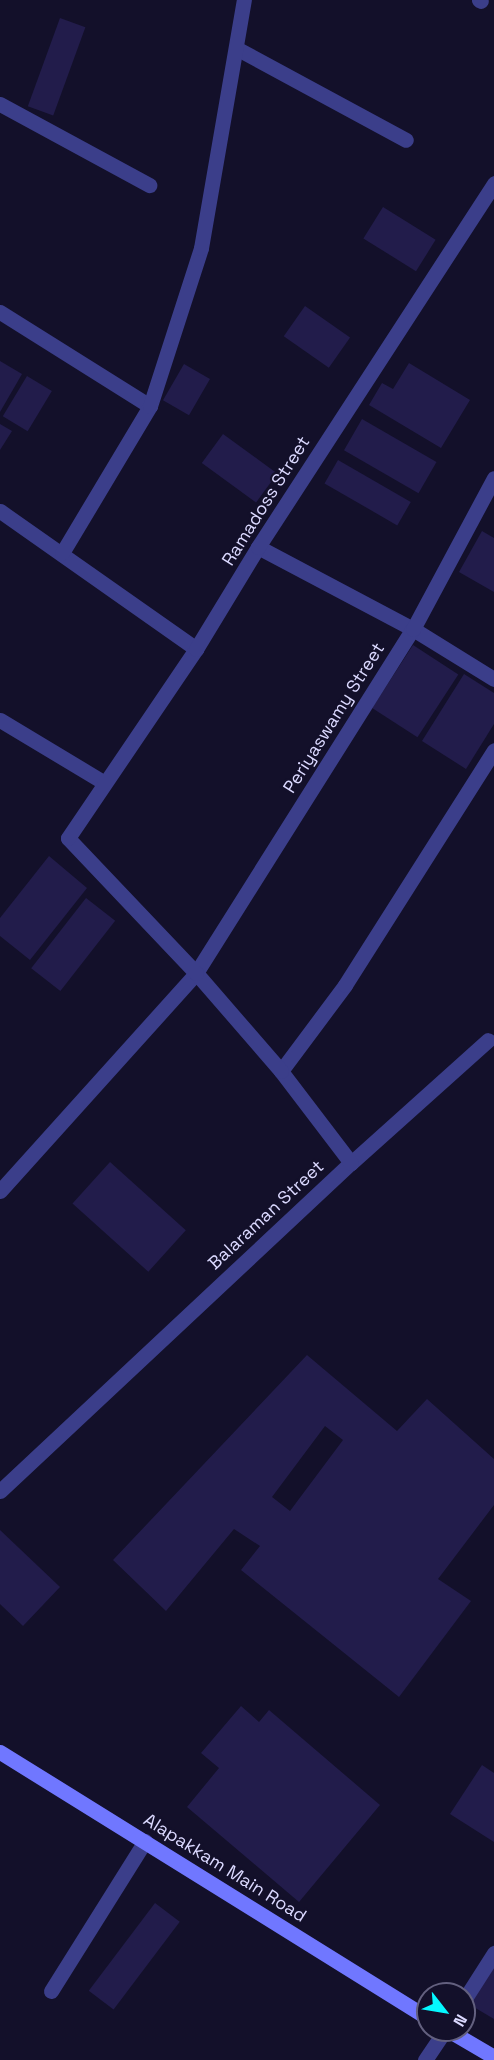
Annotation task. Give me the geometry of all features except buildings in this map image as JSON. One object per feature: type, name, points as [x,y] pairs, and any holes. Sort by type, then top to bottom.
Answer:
[{"type":"main road","name":"Alapakkam Main Road","points":[[0,1752],[416,2010]]},
{"type":"main road","points":[[467,2042],[494,2057]]},
{"type":"street","points":[[62,553],[150,406],[201,248],[244,0]]},
{"type":"street","points":[[236,48],[406,140]]},
{"type":"street","points":[[0,104],[149,185]]},
{"type":"street","name":"Ramadoss Street","points":[[68,838],[196,649],[258,547],[494,183]]},
{"type":"street","points":[[0,312],[150,406]]},
{"type":"street","name":"Periyaswamy Street","points":[[0,1191],[196,973],[413,629],[494,478]]},
{"type":"street","points":[[0,511],[196,649]]},
{"type":"street","points":[[258,547],[413,629],[494,679]]},
{"type":"street","points":[[0,720],[105,783]]},
{"type":"street","points":[[281,1071],[345,985],[494,750]]},
{"type":"street","name":"Balaraman Street","points":[[0,1491],[351,1163],[281,1071],[196,973],[68,838]]},
{"type":"street","points":[[351,1163],[488,1040]]},
{"type":"street","points":[[51,1991],[145,1841]]},
{"type":"street","points":[[475,1982],[494,1953]]},
{"type":"street","points":[[425,2060],[438,2042]]}]
